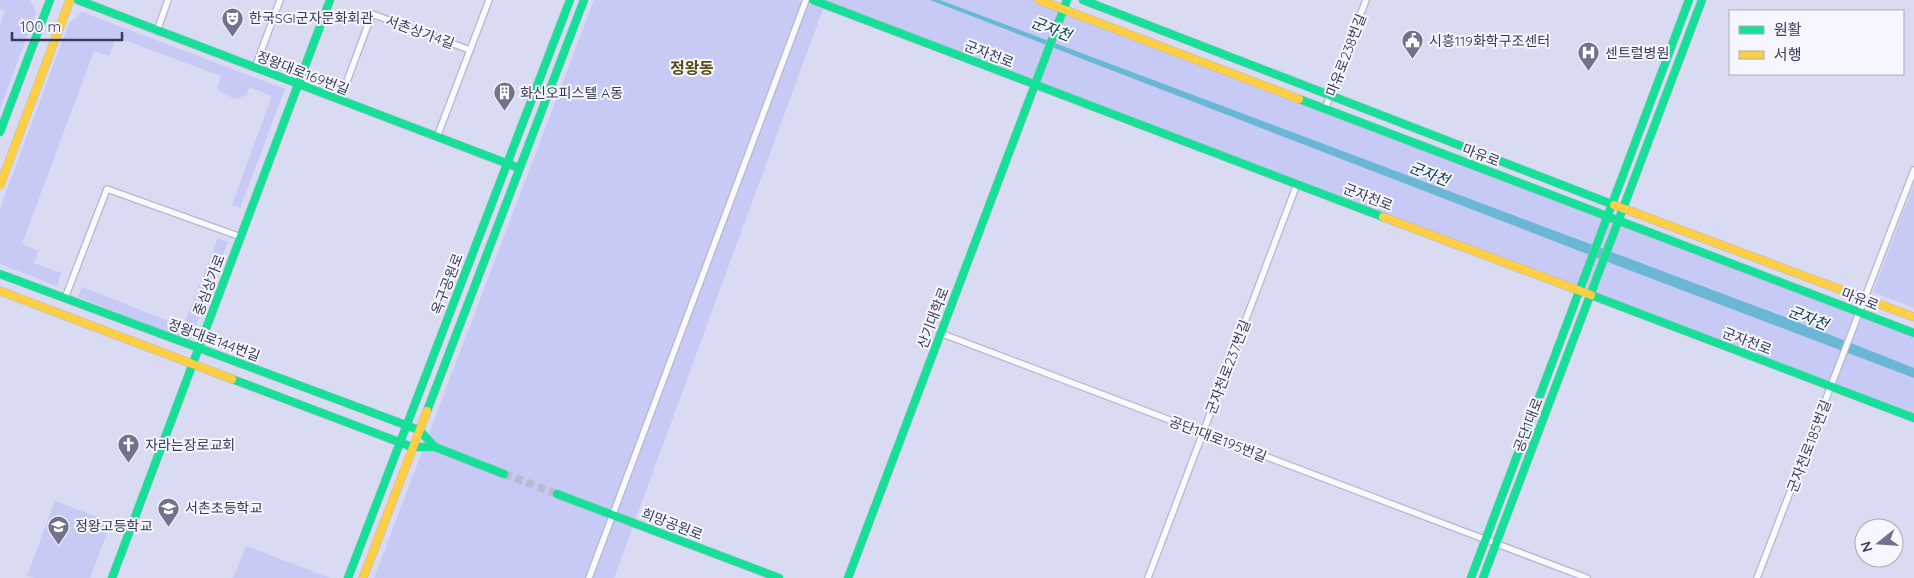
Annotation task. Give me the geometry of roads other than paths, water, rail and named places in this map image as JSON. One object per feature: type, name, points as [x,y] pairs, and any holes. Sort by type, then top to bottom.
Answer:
[{"type":"street","points":[[0,132],[50,0]]},
{"type":"street","points":[[0,185],[70,0]]},
{"type":"street","name":"정왕대로169번길","points":[[78,0],[519,168]]},
{"type":"street","points":[[157,31],[168,0]]},
{"type":"street","points":[[255,68],[280,0]]},
{"type":"street","name":"중심상가로","points":[[112,578],[330,0]]},
{"type":"street","name":"서촌상가4길","points":[[438,137],[489,0]]},
{"type":"street","name":"옥구공원로","points":[[348,578],[570,0]]},
{"type":"street","name":"옥구공원로","points":[[363,578],[584,0]]},
{"type":"street","points":[[589,578],[806,0]]},
{"type":"street","name":"군자천로","points":[[813,0],[1914,418]]},
{"type":"street","name":"마유로","points":[[1039,0],[1914,333]]},
{"type":"street","points":[[1063,9],[1067,0]]},
{"type":"street","name":"마유로","points":[[1083,0],[1623,210],[1914,317]]},
{"type":"street","name":"마유로238번길","points":[[1325,109],[1366,0]]},
{"type":"street","points":[[1471,578],[1689,0]]},
{"type":"street","points":[[1619,222],[1702,0]]},
{"type":"street","name":"산기대학로","points":[[848,578],[1063,9]]},
{"type":"street","name":"서촌상가4길","points":[[340,100],[372,14],[470,50]]},
{"type":"street","name":"군자천로185번길","points":[[1757,578],[1914,170]]},
{"type":"street","name":"군자천로237번길","points":[[1148,578],[1297,184]]},
{"type":"street","points":[[65,298],[107,189],[241,237]]},
{"type":"street","name":"공단1대로","points":[[1483,578],[1619,222]]},
{"type":"street","name":"정왕대로144번길","points":[[0,274],[419,430]]},
{"type":"street","points":[[0,291],[412,447],[435,447],[504,474]]},
{"type":"street","name":"공단1대로195번길","points":[[940,333],[1587,578]]},
{"type":"street","points":[[419,430],[435,447]]},
{"type":"street","name":"희망공원로","points":[[557,494],[779,578]]},
{"type":"tunnel","points":[[504,474],[557,494]]},
{"type":"place","name":"한국SGI군자문화회관","points":[[233,37]]},
{"type":"place","name":"시흥119화학구조센터","points":[[1413,60]]},
{"type":"place","name":"센트럴병원","points":[[1589,72]]},
{"type":"place","name":"화신오피스텔 A동","points":[[504,112]]},
{"type":"place","name":"자라는장로교회","points":[[129,464]]},
{"type":"place","name":"서촌초등학교","points":[[169,527]]},
{"type":"place","name":"정왕고등학교","points":[[59,545]]},
{"type":"district","name":"정왕동","points":[[692,68]]},
{"type":"water label","name":"군자천","points":[[1051,29]]},
{"type":"water label","name":"군자천","points":[[1429,174]]},
{"type":"water label","name":"군자천","points":[[1808,318]]}]
